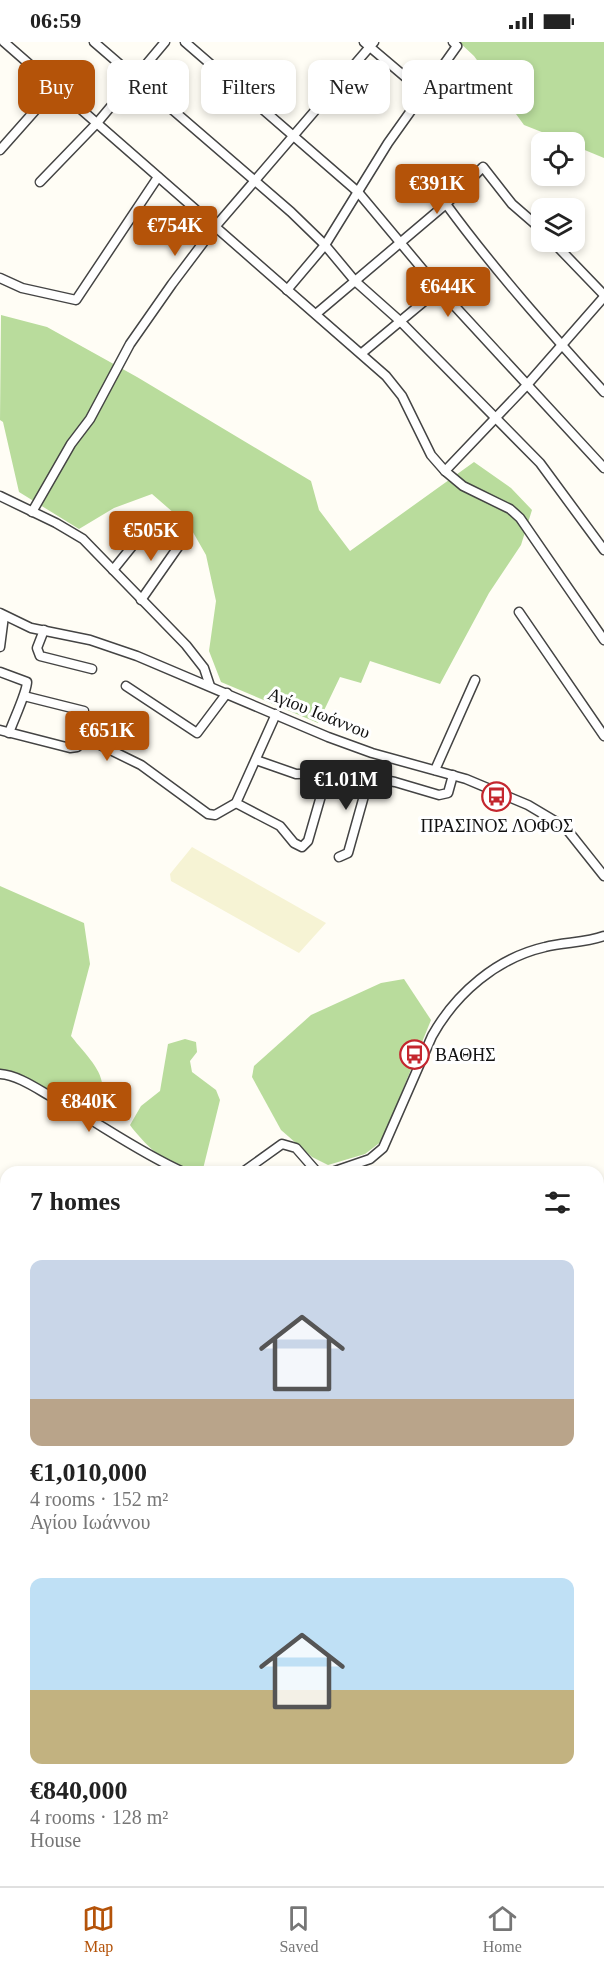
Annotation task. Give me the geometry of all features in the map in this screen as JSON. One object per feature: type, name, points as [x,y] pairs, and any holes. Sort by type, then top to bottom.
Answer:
[{"type":"street","points":[[4,42],[24,60]]},
{"type":"street","points":[[94,42],[114,60]]},
{"type":"street","points":[[150,60],[165,42]]},
{"type":"street","points":[[185,42],[358,192],[399,244],[439,289],[604,468]]},
{"type":"street","points":[[447,60],[457,46],[453,42]]},
{"type":"street","points":[[32,512],[71,444],[90,419],[130,344],[215,226],[370,44],[402,73]]},
{"type":"street","points":[[40,182],[107,111]]},
{"type":"street","points":[[0,150],[32,114]]},
{"type":"street","points":[[86,114],[386,376],[402,396],[430,455],[463,486],[510,509],[520,518],[604,640]]},
{"type":"street","points":[[177,114],[325,245],[355,281],[400,321],[496,418],[540,463],[604,550]]},
{"type":"street","points":[[287,290],[325,245],[409,114]]},
{"type":"street","points":[[316,314],[446,204],[483,167],[512,204],[531,220]]},
{"type":"street","points":[[0,278],[22,288],[76,300],[158,177]]},
{"type":"street","points":[[446,204],[484,257],[561,347],[604,392]]},
{"type":"street","points":[[445,471],[526,386],[604,296],[562,252]]},
{"type":"street","points":[[362,353],[439,289]]},
{"type":"street","points":[[0,496],[76,534],[195,656],[204,668],[210,686]]},
{"type":"street","points":[[113,570],[142,534]]},
{"type":"street","points":[[141,600],[183,540]]},
{"type":"street","points":[[519,612],[604,736]]},
{"type":"street","points":[[0,647],[2,615]]},
{"type":"street","name":"Αγίου Ιωάννου","points":[[2,615],[44,630],[90,640],[137,656],[372,753],[453,775],[507,796],[555,819],[574,836],[604,876]]},
{"type":"street","points":[[44,630],[37,648],[40,656],[92,669]]},
{"type":"street","points":[[0,672],[27,682],[24,696],[4,732],[75,748],[85,740],[90,740],[141,765],[212,815],[236,803],[276,714]]},
{"type":"street","points":[[435,770],[475,680]]},
{"type":"street","points":[[126,687],[197,733],[227,693]]},
{"type":"street","points":[[24,696],[84,711]]},
{"type":"street","points":[[256,760],[296,774],[327,775],[338,772],[443,796],[448,793],[453,775]]},
{"type":"street","points":[[236,803],[280,826],[294,843],[302,847],[308,841],[327,775]]},
{"type":"street","points":[[339,857],[348,853],[369,778]]},
{"type":"street","points":[[348,1166],[370,1158],[383,1148],[432,1036],[442,1018],[468,988],[499,967],[542,947],[604,936]]},
{"type":"street","points":[[0,1074],[35,1087],[170,1166]]},
{"type":"street","points":[[251,1166],[282,1144],[296,1148],[312,1166]]},
{"type":"shaded area","points":[[192,847],[326,923],[299,953],[171,881],[170,874]]},
{"type":"green space","points":[[459,42],[604,42],[604,158],[585,150],[585,132],[542,132],[524,125],[516,114],[534,114],[534,60],[477,60]]},
{"type":"green space","points":[[1,315],[47,327],[137,377],[311,481],[319,510],[350,551],[474,462],[511,488],[532,510],[521,545],[489,593],[440,684],[370,661],[361,683],[340,677],[318,723],[221,682],[209,651],[216,601],[206,555],[190,527],[152,494],[114,508],[79,529],[19,492],[3,422],[0,420]]},
{"type":"green space","points":[[0,886],[84,923],[90,964],[71,1036],[93,1063],[102,1081],[101,1102],[95,1114],[11,1071],[0,1069]]},
{"type":"green space","points":[[404,979],[431,1020],[382,1141],[365,1154],[328,1165],[312,1157],[281,1130],[252,1077],[254,1066],[311,1015],[381,983]]},
{"type":"green space","points":[[185,1039],[196,1042],[197,1052],[190,1061],[192,1072],[216,1090],[220,1100],[204,1166],[172,1164],[143,1141],[130,1125],[141,1106],[160,1091],[168,1044]]},
{"type":"place","name":"ΠΡΑΣΙΝΟΣ ΛΟΦΟΣ","points":[[497,797]]},
{"type":"place","name":"ΒΑΘΗΣ","points":[[414,1055]]}]
